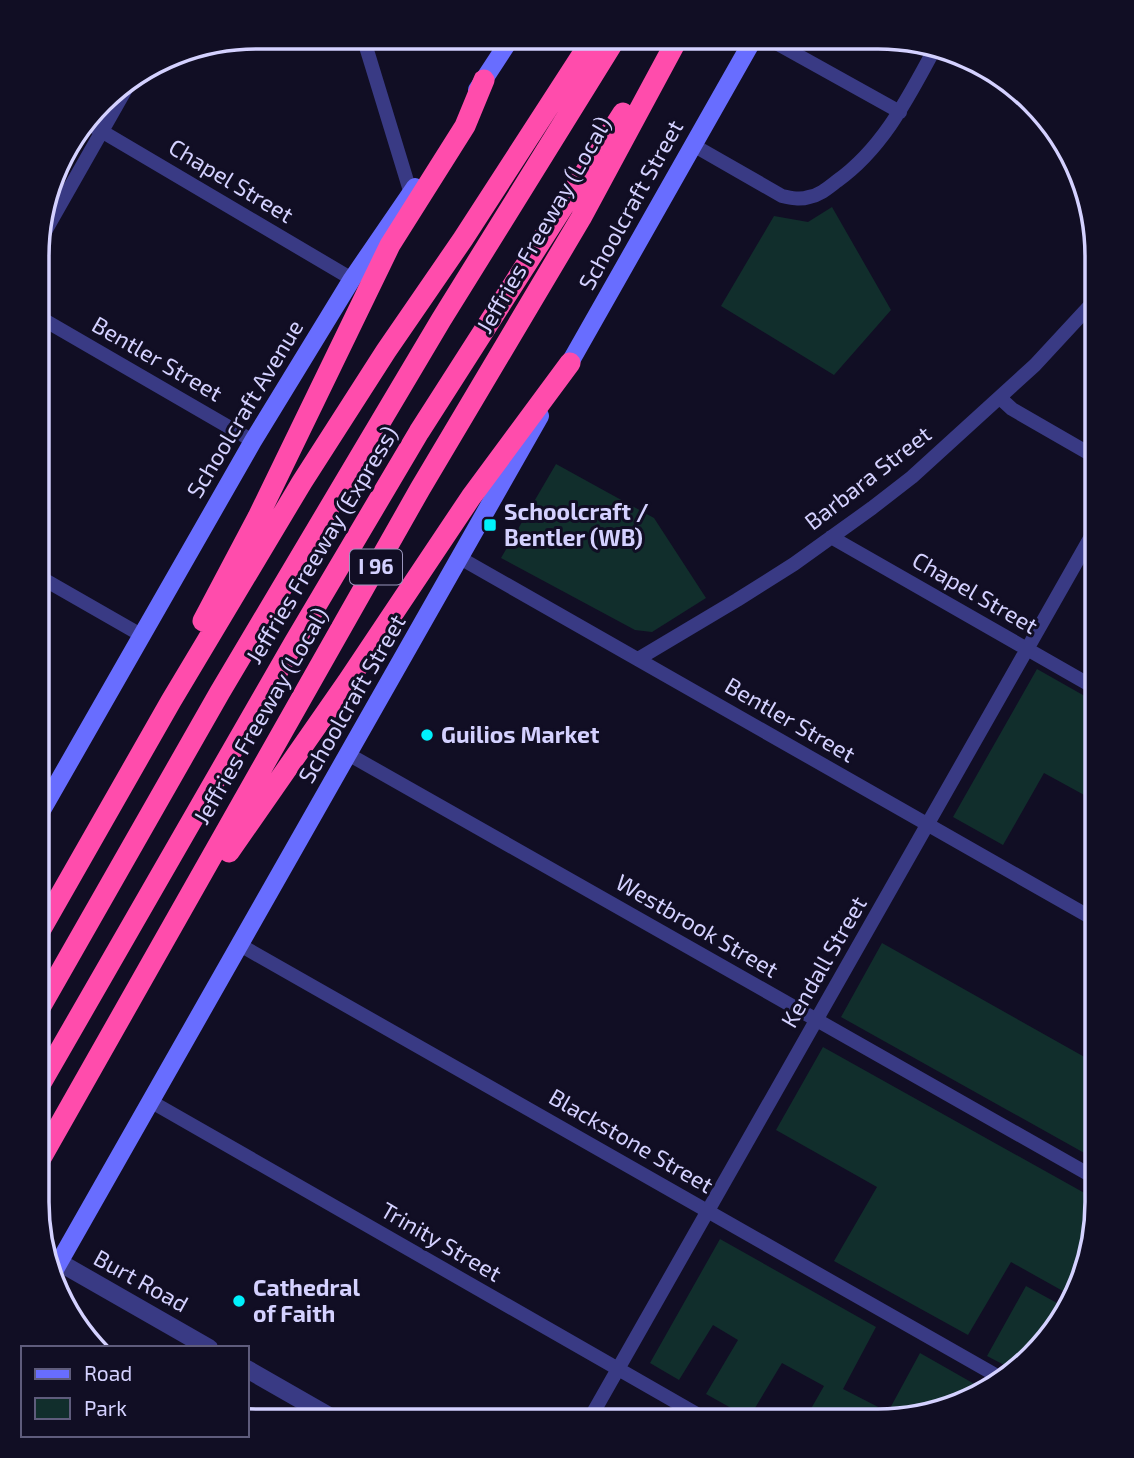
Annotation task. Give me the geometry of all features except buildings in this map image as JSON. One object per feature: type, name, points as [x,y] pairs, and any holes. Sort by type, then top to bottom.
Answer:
[{"type":"highway","points":[[49,915],[178,689],[329,438],[463,239],[586,49]]},
{"type":"highway","name":"Jeffries Freeway (Express)","points":[[49,992],[227,680],[441,320],[609,49]]},
{"type":"highway","name":"Jeffries Freeway (Express)","points":[[49,1069],[294,643],[419,432],[664,49]]},
{"type":"highway","name":"Jeffries Freeway (Local)","points":[[49,1145],[420,489],[581,218],[672,49]]},
{"type":"highway","points":[[116,797],[156,711],[258,517],[390,245],[466,126],[484,80]]},
{"type":"highway","points":[[76,1097],[114,1049],[236,841],[348,681],[471,497],[570,362]]},
{"type":"main road","name":"Schoolcraft Avenue","points":[[49,796],[253,440],[352,279],[411,194],[503,49]]},
{"type":"main road","name":"Schoolcraft Street","points":[[57,1259],[240,945],[748,49]]},
{"type":"street","points":[[367,49],[411,194]]},
{"type":"street","points":[[787,49],[900,112]]},
{"type":"street","points":[[693,145],[782,196],[792,199],[806,198],[823,191],[855,166],[882,138],[900,112],[931,56]]},
{"type":"street","points":[[53,218],[119,101]]},
{"type":"street","name":"Chapel Street","points":[[95,127],[352,279]]},
{"type":"street","name":"Barbara Street","points":[[638,659],[737,600],[831,537],[912,477],[1035,365],[1085,311]]},
{"type":"street","name":"Bentler Street","points":[[49,323],[253,440]]},
{"type":"street","points":[[1000,398],[1012,409],[1085,450]]},
{"type":"street","name":"Chapel Street","points":[[831,537],[1085,682]]},
{"type":"street","name":"Kendall Street","points":[[596,1409],[1085,547]]},
{"type":"street","name":"Bentler Street","points":[[460,558],[1085,914]]},
{"type":"street","points":[[49,582],[141,635]]},
{"type":"street","name":"Westbrook Street","points":[[348,754],[1085,1172]]},
{"type":"street","name":"Blackstone Street","points":[[240,945],[993,1373]]},
{"type":"street","name":"Trinity Street","points":[[150,1101],[688,1409]]},
{"type":"street","name":"Burt Road","points":[[60,1267],[205,1346]]},
{"type":"street","points":[[248,1370],[317,1409]]},
{"type":"green space","points":[[832,207],[891,310],[834,375],[721,306],[774,216],[808,222]]},
{"type":"green space","points":[[556,464],[654,518],[706,598],[652,632],[635,630],[501,558]]},
{"type":"green space","points":[[1037,669],[1085,696],[1085,795],[1044,773],[1003,845],[953,817]]},
{"type":"green space","points":[[882,943],[1085,1057],[1085,1153],[841,1017]]},
{"type":"green space","points":[[823,1047],[1085,1193],[1081,1242],[1064,1292],[1011,1262],[968,1335],[834,1261],[877,1187],[776,1130]]},
{"type":"green space","points":[[720,1239],[876,1327],[843,1389],[882,1409],[811,1409],[824,1386],[782,1363],[754,1409],[733,1409],[706,1394],[738,1340],[713,1325],[679,1380],[650,1363]]},
{"type":"green space","points":[[1026,1286],[1058,1303],[1042,1328],[1005,1365],[987,1356]]},
{"type":"green space","points":[[920,1353],[975,1384],[931,1402],[890,1409]]},
{"type":"place","name":"Schoolcraft / Bentler (WB)","points":[[490,525]]},
{"type":"place","name":"Guilios Market","points":[[427,735]]},
{"type":"place","name":"Cathedral of Faith","points":[[239,1301]]}]
